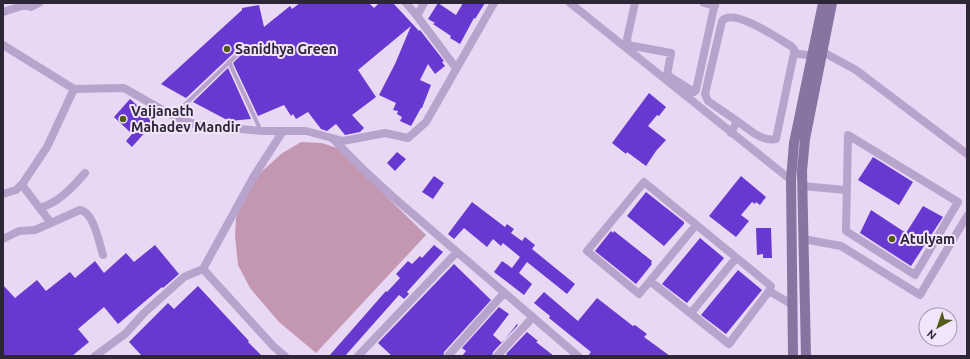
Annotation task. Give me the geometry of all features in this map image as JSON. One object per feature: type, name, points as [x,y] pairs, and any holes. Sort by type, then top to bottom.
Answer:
[{"type":"street","points":[[3,12],[25,4],[31,7],[39,3]]},
{"type":"street","points":[[406,3],[456,68]]},
{"type":"street","points":[[417,16],[424,3]]},
{"type":"street","points":[[3,45],[74,89],[124,88],[173,116],[197,125],[262,131],[306,132],[342,141],[385,133],[408,138],[426,122],[494,3]]},
{"type":"street","points":[[570,3],[644,63],[667,78],[694,92],[696,90],[715,4],[704,3]]},
{"type":"street","points":[[635,3],[626,39],[628,44],[671,53],[667,78]]},
{"type":"street","points":[[793,356],[791,180],[794,143],[823,3]]},
{"type":"street","points":[[806,356],[802,171],[805,139],[832,3]]},
{"type":"street","points":[[728,17],[740,18],[794,49],[776,139],[763,139],[737,121],[708,101],[705,94],[722,21],[728,17]]},
{"type":"street","points":[[644,63],[646,48]]},
{"type":"street","points":[[823,52],[856,70],[967,154]]},
{"type":"street","points":[[794,53],[813,56]]},
{"type":"street","points":[[667,78],[731,133],[791,180]]},
{"type":"street","points":[[3,194],[16,190],[22,185],[47,147],[74,89]]},
{"type":"street","points":[[731,133],[737,121]]},
{"type":"street","points":[[95,356],[125,334],[144,313],[184,277],[203,269],[254,176],[283,131]]},
{"type":"street","points":[[848,134],[958,202],[915,275],[846,231],[846,190],[848,134]]},
{"type":"street","points":[[331,138],[366,172],[573,354]]},
{"type":"street","points":[[40,208],[48,205],[69,192],[85,173]]},
{"type":"street","points":[[650,280],[729,344],[769,291],[771,286],[644,182],[587,251],[639,294],[650,280],[696,225]]},
{"type":"street","points":[[22,185],[51,223]]},
{"type":"street","points":[[802,186],[846,190]]},
{"type":"street","points":[[3,239],[19,232],[35,230],[80,210],[84,210],[95,227],[103,255]]},
{"type":"street","points":[[803,239],[841,246],[920,296],[967,216]]},
{"type":"street","points":[[358,356],[457,252]]},
{"type":"street","points":[[691,314],[736,258]]},
{"type":"street","points":[[203,269],[274,347],[285,356]]},
{"type":"street","points":[[769,291],[793,305]]},
{"type":"street","points":[[448,356],[504,293]]},
{"type":"street","points":[[497,356],[532,317]]},
{"type":"lane","points":[[173,116],[241,51]]},
{"type":"lane","points":[[229,62],[262,131]]},
{"type":"shaded area","points":[[301,142],[322,143],[337,148],[426,235],[316,353],[279,322],[250,288],[238,265],[235,236],[236,219],[246,186],[281,154]]},
{"type":"building","points":[[300,3],[369,3],[374,8],[379,3],[393,3],[419,31],[420,30],[444,61],[442,62],[445,66],[435,74],[428,64],[420,80],[431,85],[422,108],[411,126],[400,121],[402,117],[397,114],[398,111],[393,110],[396,103],[379,95],[395,64],[411,26],[358,70],[376,97],[352,115],[364,128],[360,132],[345,135],[336,124],[327,131],[321,129],[308,112],[296,119],[293,114],[291,116],[284,105],[258,116],[233,63],[244,52],[242,48],[239,48],[186,98],[161,84],[242,10],[242,8],[259,5],[264,27],[290,6],[292,9]]},
{"type":"building","points":[[438,3],[456,15],[463,3],[485,3],[475,19],[474,18],[460,44],[450,38],[451,36],[428,19]]},
{"type":"building","points":[[228,68],[251,119],[229,121],[193,102]]},
{"type":"building","points":[[649,93],[666,107],[648,126],[666,140],[656,151],[646,166],[627,152],[626,154],[612,143]]},
{"type":"building","points":[[130,99],[155,121],[132,147],[126,141],[132,134],[114,117]]},
{"type":"building","points":[[397,152],[406,159],[395,171],[387,163]]},
{"type":"building","name":"Atulyam","points":[[873,157],[913,182],[899,205],[858,180]]},
{"type":"building","points":[[434,176],[444,183],[433,199],[422,192]]},
{"type":"building","points":[[741,176],[766,197],[760,205],[756,202],[755,204],[752,202],[741,215],[749,221],[736,237],[709,216]]},
{"type":"building","points":[[646,192],[684,222],[684,224],[664,246],[627,216]]},
{"type":"building","points":[[472,202],[505,227],[507,224],[514,229],[511,233],[522,241],[525,237],[535,245],[532,249],[575,284],[567,294],[527,262],[519,273],[532,284],[524,295],[494,272],[502,261],[512,268],[520,257],[503,243],[501,246],[493,239],[487,247],[464,228],[454,239],[448,234]]},
{"type":"building","name":"Atulyam","points":[[923,206],[943,217],[911,266],[860,233],[871,210],[906,233]]},
{"type":"building","points":[[756,228],[771,228],[772,258],[763,258],[763,254],[757,255]]},
{"type":"building","points":[[611,231],[613,233],[614,231],[652,261],[652,264],[636,284],[595,251]]},
{"type":"building","points":[[700,238],[724,258],[687,303],[662,284]]},
{"type":"building","points":[[155,245],[179,274],[118,324],[104,307],[78,329],[89,342],[72,356],[3,356],[3,285],[15,298],[37,280],[46,291],[70,272],[75,278],[95,261],[104,273],[126,253],[134,262]]},
{"type":"building","points":[[434,245],[443,252],[407,292],[409,294],[404,299],[399,295],[345,356],[329,356],[386,291],[387,292],[400,278],[396,274],[408,261],[412,264],[420,256],[422,258]]},
{"type":"building","points":[[454,264],[491,300],[444,352],[443,356],[392,356],[378,343]]},
{"type":"building","points":[[738,270],[762,290],[726,334],[701,315]]},
{"type":"building","points":[[198,286],[262,356],[142,356],[129,342],[168,303],[174,309]]},
{"type":"building","points":[[544,292],[578,321],[597,298],[633,326],[635,325],[647,334],[644,337],[670,356],[588,356],[591,352],[549,318],[550,316],[534,303]]},
{"type":"building","points":[[499,307],[509,314],[493,335],[502,343],[493,352],[492,356],[462,356],[466,351],[462,348]]},
{"type":"building","points":[[517,324],[518,325],[506,338]]},
{"type":"building","points":[[527,332],[538,341],[536,342],[554,356],[509,356],[506,354]]},
{"type":"place","name":"Sanidhya Green","points":[[227,49]]},
{"type":"place","name":"Vaijanath Mahadev Mandir","points":[[123,119]]},
{"type":"place","name":"Atulyam","points":[[892,239]]}]
